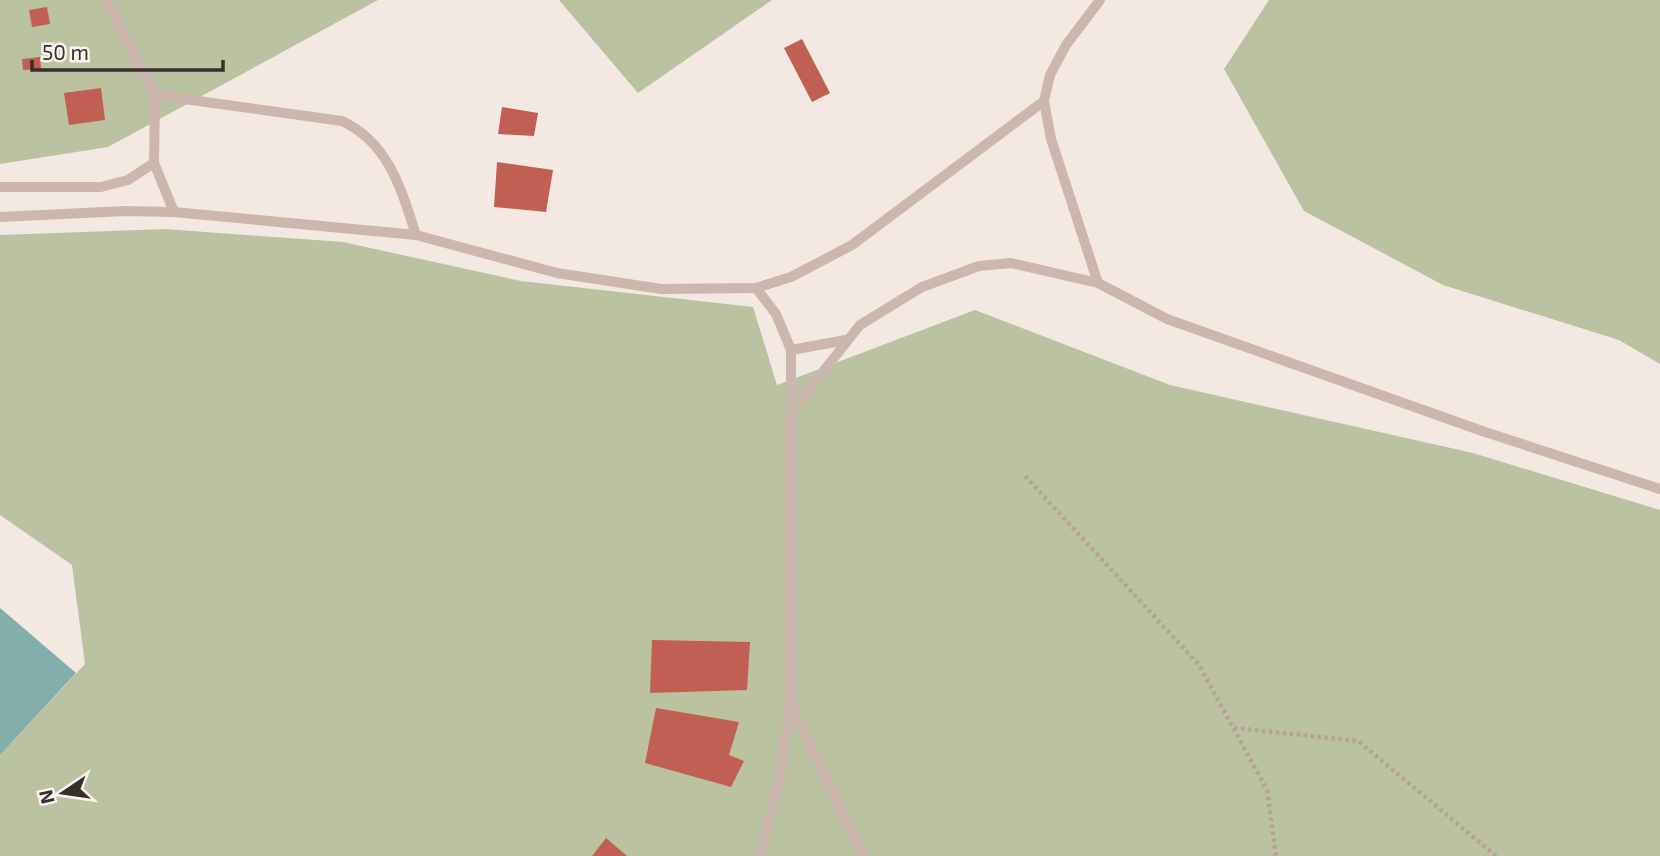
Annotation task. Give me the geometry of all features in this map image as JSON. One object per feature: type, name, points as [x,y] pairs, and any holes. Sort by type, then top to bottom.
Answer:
[{"type":"lane","points":[[106,0],[155,95],[154,163],[174,212]]},
{"type":"lane","points":[[1098,283],[1054,150],[1044,101],[1050,75],[1066,45],[1100,0]]},
{"type":"lane","points":[[155,95],[342,121],[360,129],[383,154],[397,176],[416,235]]},
{"type":"lane","points":[[0,217],[174,212],[416,235],[557,273],[661,289],[756,288],[791,277],[852,245],[1044,101]]},
{"type":"lane","points":[[0,187],[102,187],[128,180],[154,163]]},
{"type":"lane","points":[[792,412],[860,325],[922,287],[979,266],[1010,263],[1098,283],[1167,319],[1660,489]]},
{"type":"lane","points":[[756,288],[776,314],[791,350],[792,412],[791,704],[779,781],[760,856]]},
{"type":"lane","points":[[791,350],[846,340]]},
{"type":"lane","points":[[791,704],[864,856]]},
{"type":"path","points":[[1025,476],[1199,665],[1267,790],[1276,856]]},
{"type":"path","points":[[1233,728],[1358,741],[1496,856]]},
{"type":"green space","points":[[0,0],[378,0],[108,147],[0,164]]},
{"type":"green space","points":[[559,0],[772,0],[638,93]]},
{"type":"green space","points":[[1269,0],[1660,0],[1660,364],[1619,340],[1443,285],[1304,211],[1224,69]]},
{"type":"green space","points":[[165,229],[343,242],[521,281],[753,307],[777,385],[975,310],[1170,385],[1473,453],[1660,510],[1660,856],[0,856],[0,755],[85,664],[72,565],[0,515],[0,235]]},
{"type":"water","points":[[0,608],[76,673],[0,755]]},
{"type":"building","points":[[47,7],[50,24],[32,27],[29,10]]},
{"type":"building","points":[[802,39],[830,93],[812,102],[784,48]]},
{"type":"building","points":[[40,57],[41,69],[23,70],[22,59]]},
{"type":"building","points":[[101,88],[105,120],[69,125],[64,93]]},
{"type":"building","points":[[502,107],[538,113],[534,136],[498,134]]},
{"type":"building","points":[[497,162],[553,170],[546,212],[494,207]]},
{"type":"building","points":[[652,640],[750,642],[747,690],[650,693]]},
{"type":"building","points":[[656,708],[739,722],[729,755],[744,761],[731,787],[645,763]]},
{"type":"building","points":[[606,838],[627,856],[592,856]]}]
